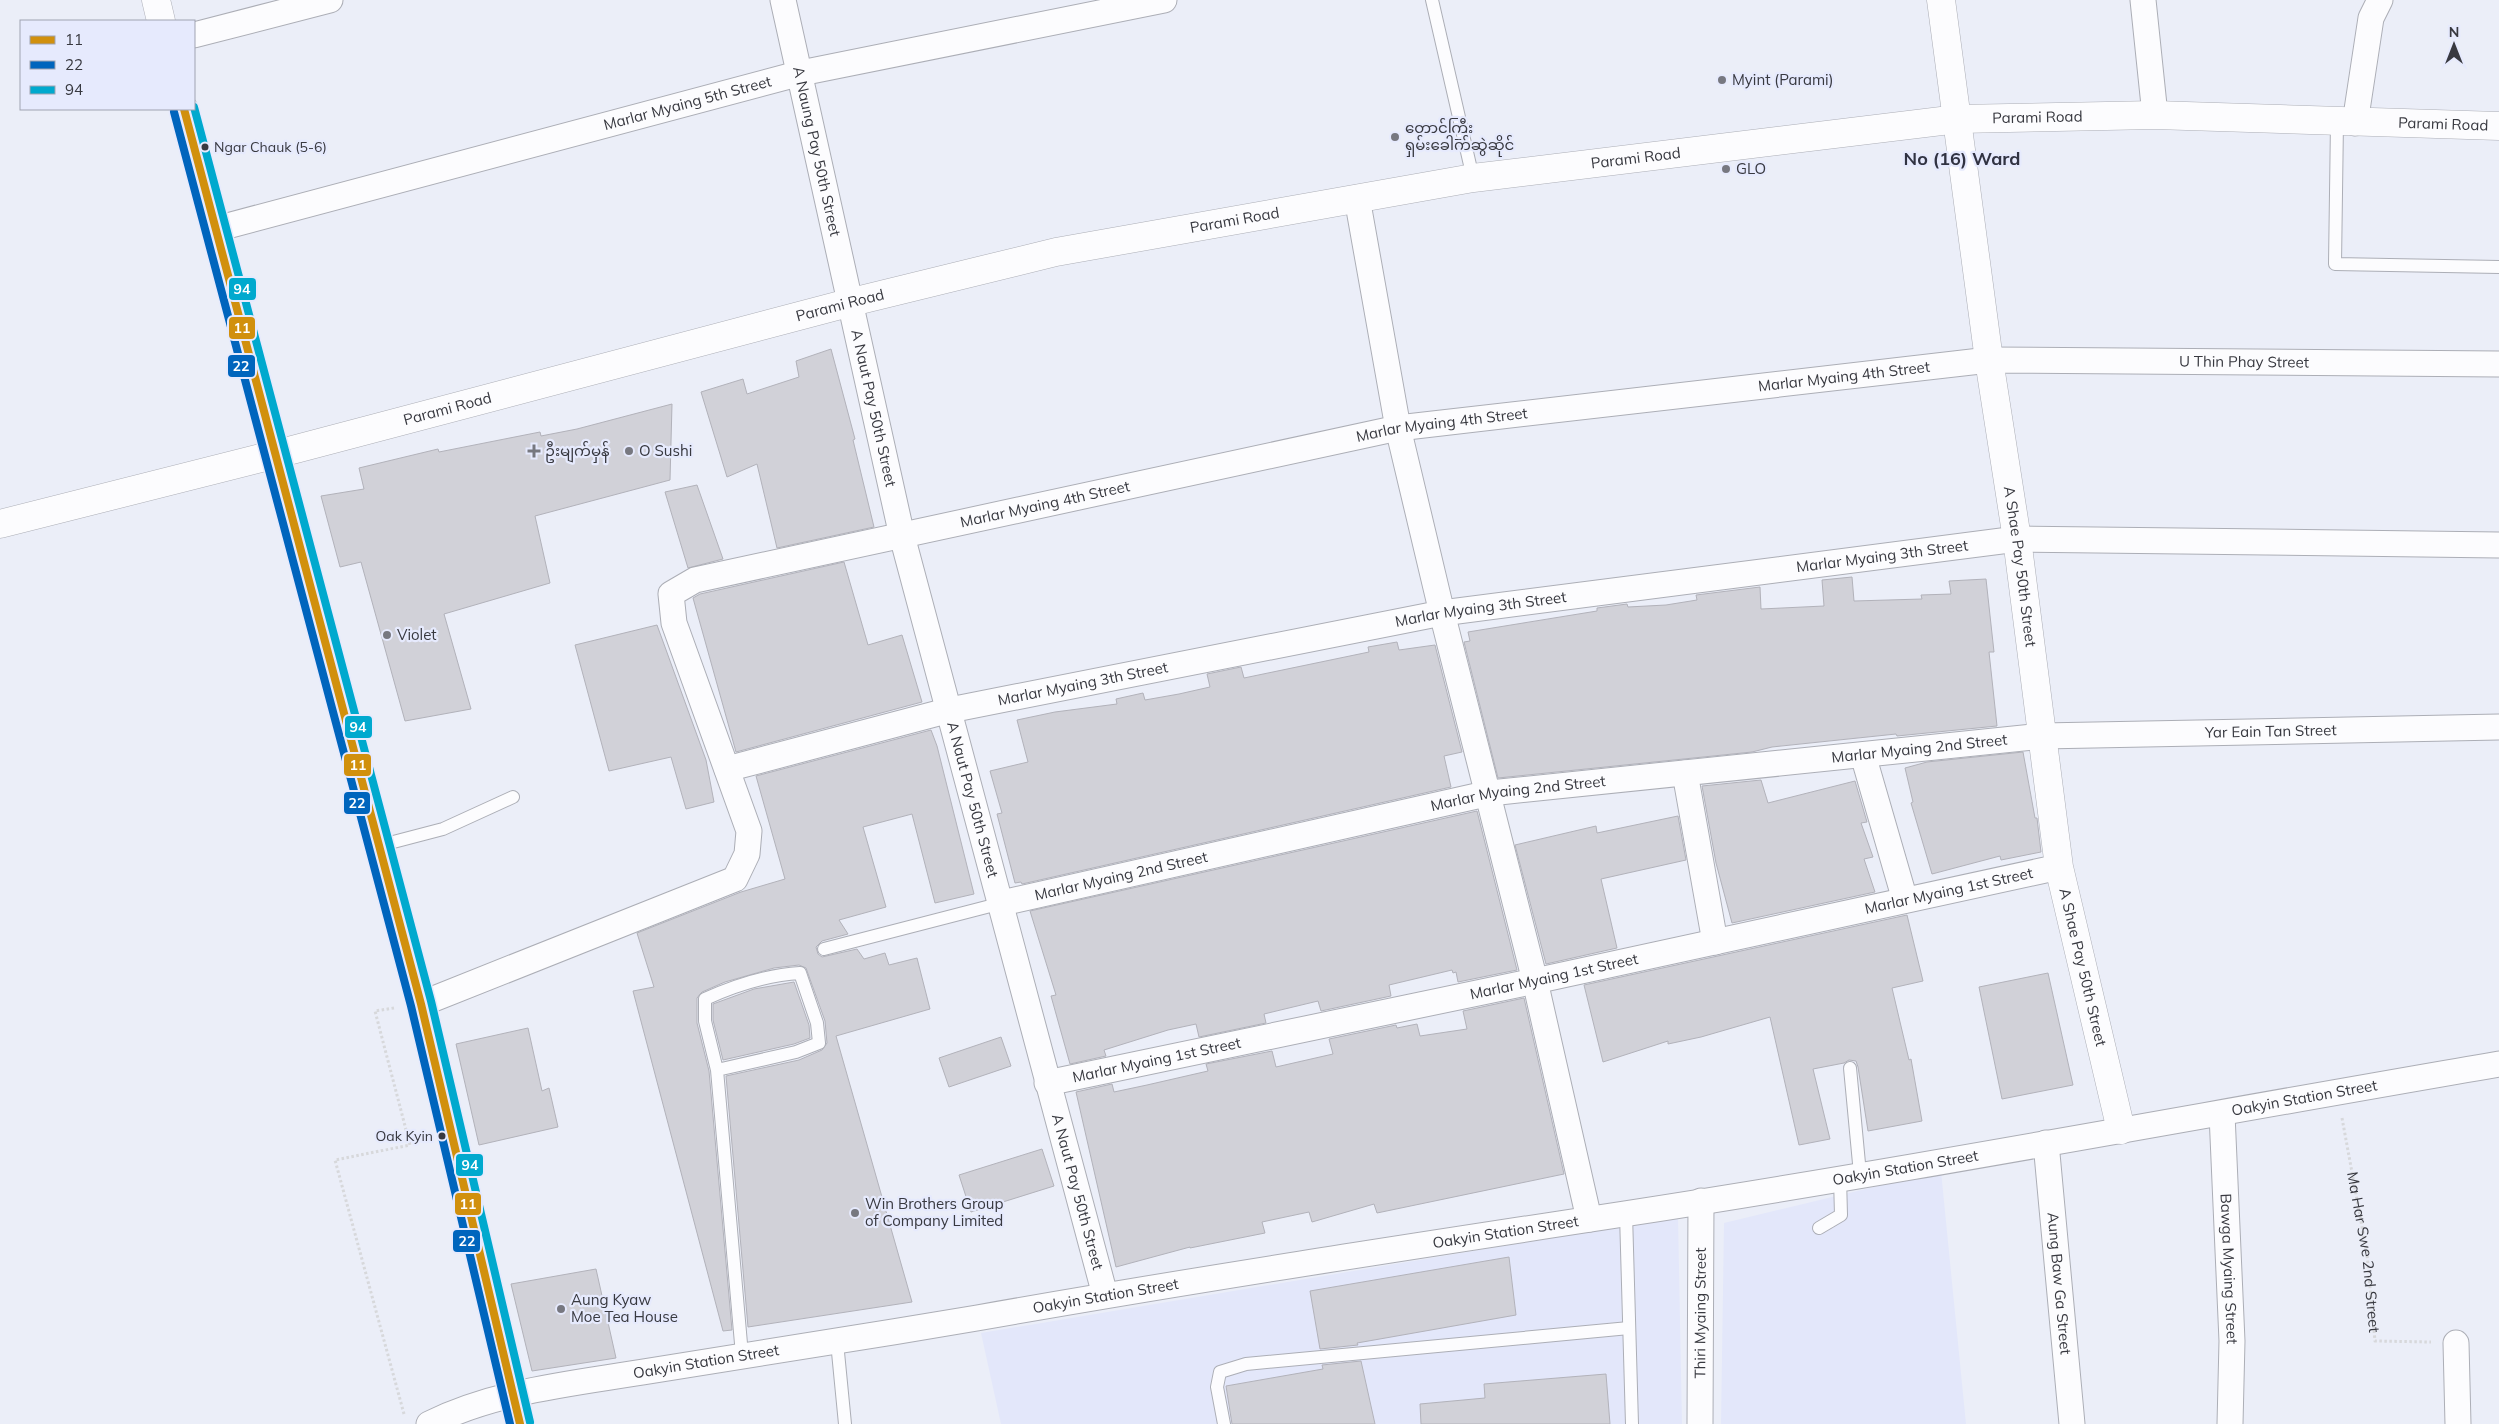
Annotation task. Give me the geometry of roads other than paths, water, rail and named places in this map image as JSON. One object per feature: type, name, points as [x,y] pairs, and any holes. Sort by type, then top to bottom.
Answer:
[{"type":"main road","points":[[156,0],[161,20]]},
{"type":"main road","name":"A Shae Pay 50th Street","points":[[1941,0],[1989,360],[2017,539],[2059,866],[2121,1130]]},
{"type":"main road","points":[[184,110],[277,454],[378,846],[421,1004],[520,1424]]},
{"type":"main road","name":"Parami Road","points":[[0,524],[277,454],[852,302],[1056,252],[1473,178],[1958,119],[2155,115],[2499,126]]},
{"type":"street","points":[[195,34],[330,0]]},
{"type":"street","name":"A Naung Pay 50th Street","points":[[783,0],[852,302]]},
{"type":"street","name":"Marlar Myaing 5th Street","points":[[216,229],[801,73],[1164,0]]},
{"type":"street","points":[[2143,0],[2155,115]]},
{"type":"street","points":[[2346,122],[2371,18],[2380,0]]},
{"type":"street","points":[[1357,198],[1398,428],[1442,613],[1490,793],[1535,981],[1588,1219]]},
{"type":"street","name":"A Naut Pay 50th Street","points":[[852,302],[902,536],[1002,903],[1047,1083],[1105,1295]]},
{"type":"street","name":"U Thin Phay Street","points":[[1989,360],[2499,364]]},
{"type":"street","name":"Marlar Myaing 4th Street","points":[[727,768],[674,623],[671,594],[695,580],[1398,428],[1989,360]]},
{"type":"street","name":"Marlar Myaing 3th Street","points":[[727,768],[950,710],[1442,613],[2017,539],[2499,545]]},
{"type":"street","name":"Yar Eain Tan Street","points":[[2042,736],[2499,727]]},
{"type":"street","name":"Marlar Myaing 2nd Street","points":[[1002,903],[1490,793],[2042,736]]},
{"type":"street","points":[[1863,755],[1905,900]]},
{"type":"street","points":[[421,1004],[735,879],[747,854],[749,831],[727,768]]},
{"type":"street","points":[[1685,773],[1716,942]]},
{"type":"street","name":"Marlar Myaing 1st Street","points":[[1047,1083],[1535,981],[2059,866]]},
{"type":"street","name":"Oakyin Station Street","points":[[429,1424],[448,1414],[512,1393],[742,1355],[837,1342],[1105,1295],[1626,1214],[1700,1200],[2222,1114],[2499,1064]]},
{"type":"street","name":"Bawga Myaing Street","points":[[2222,1114],[2232,1341],[2230,1424]]},
{"type":"street","name":"Aung Baw Ga Street","points":[[2046,1143],[2072,1424]]},
{"type":"street","name":"Thiri Myaing Street","points":[[1700,1200],[1700,1424]]},
{"type":"street","points":[[2456,1343],[2458,1424]]},
{"type":"lane","points":[[1432,0],[1473,178]]},
{"type":"lane","points":[[2346,122],[2335,264],[2499,267]]},
{"type":"lane","points":[[378,846],[443,828],[513,797]]},
{"type":"lane","points":[[824,949],[1002,903]]},
{"type":"lane","points":[[717,1070],[796,1052],[819,1043],[818,1023],[800,972],[776,974],[725,990],[706,999],[706,1021],[717,1070],[742,1355]]},
{"type":"lane","points":[[1819,1228],[1841,1215],[1850,1176],[1850,1068]]},
{"type":"lane","points":[[1626,1214],[1632,1424]]},
{"type":"lane","points":[[1224,1424],[1217,1387],[1220,1372],[1246,1364],[1629,1328]]},
{"type":"lane","points":[[837,1342],[845,1424]]},
{"type":"place","name":"Myint (Parami)","points":[[1722,80]]},
{"type":"place","name":"တောင်ကြီး ရှမ်းခေါက်ဆွဲဆိုင်","points":[[1395,137]]},
{"type":"place","name":"Ngar Chauk (5-6)","points":[[205,147]]},
{"type":"place","name":"GLO","points":[[1726,169]]},
{"type":"place","name":"ဦးမျက်မှန်","points":[[534,451]]},
{"type":"place","name":"O Sushi","points":[[629,451]]},
{"type":"place","name":"Violet","points":[[387,635]]},
{"type":"place","name":"Oak Kyin","points":[[442,1136]]},
{"type":"place","name":"Win Brothers Group of Company Limited","points":[[855,1213]]},
{"type":"place","name":"Aung Kyaw Moe Tea House","points":[[561,1309]]},
{"type":"district","name":"No (16) Ward","points":[[1962,159]]}]
